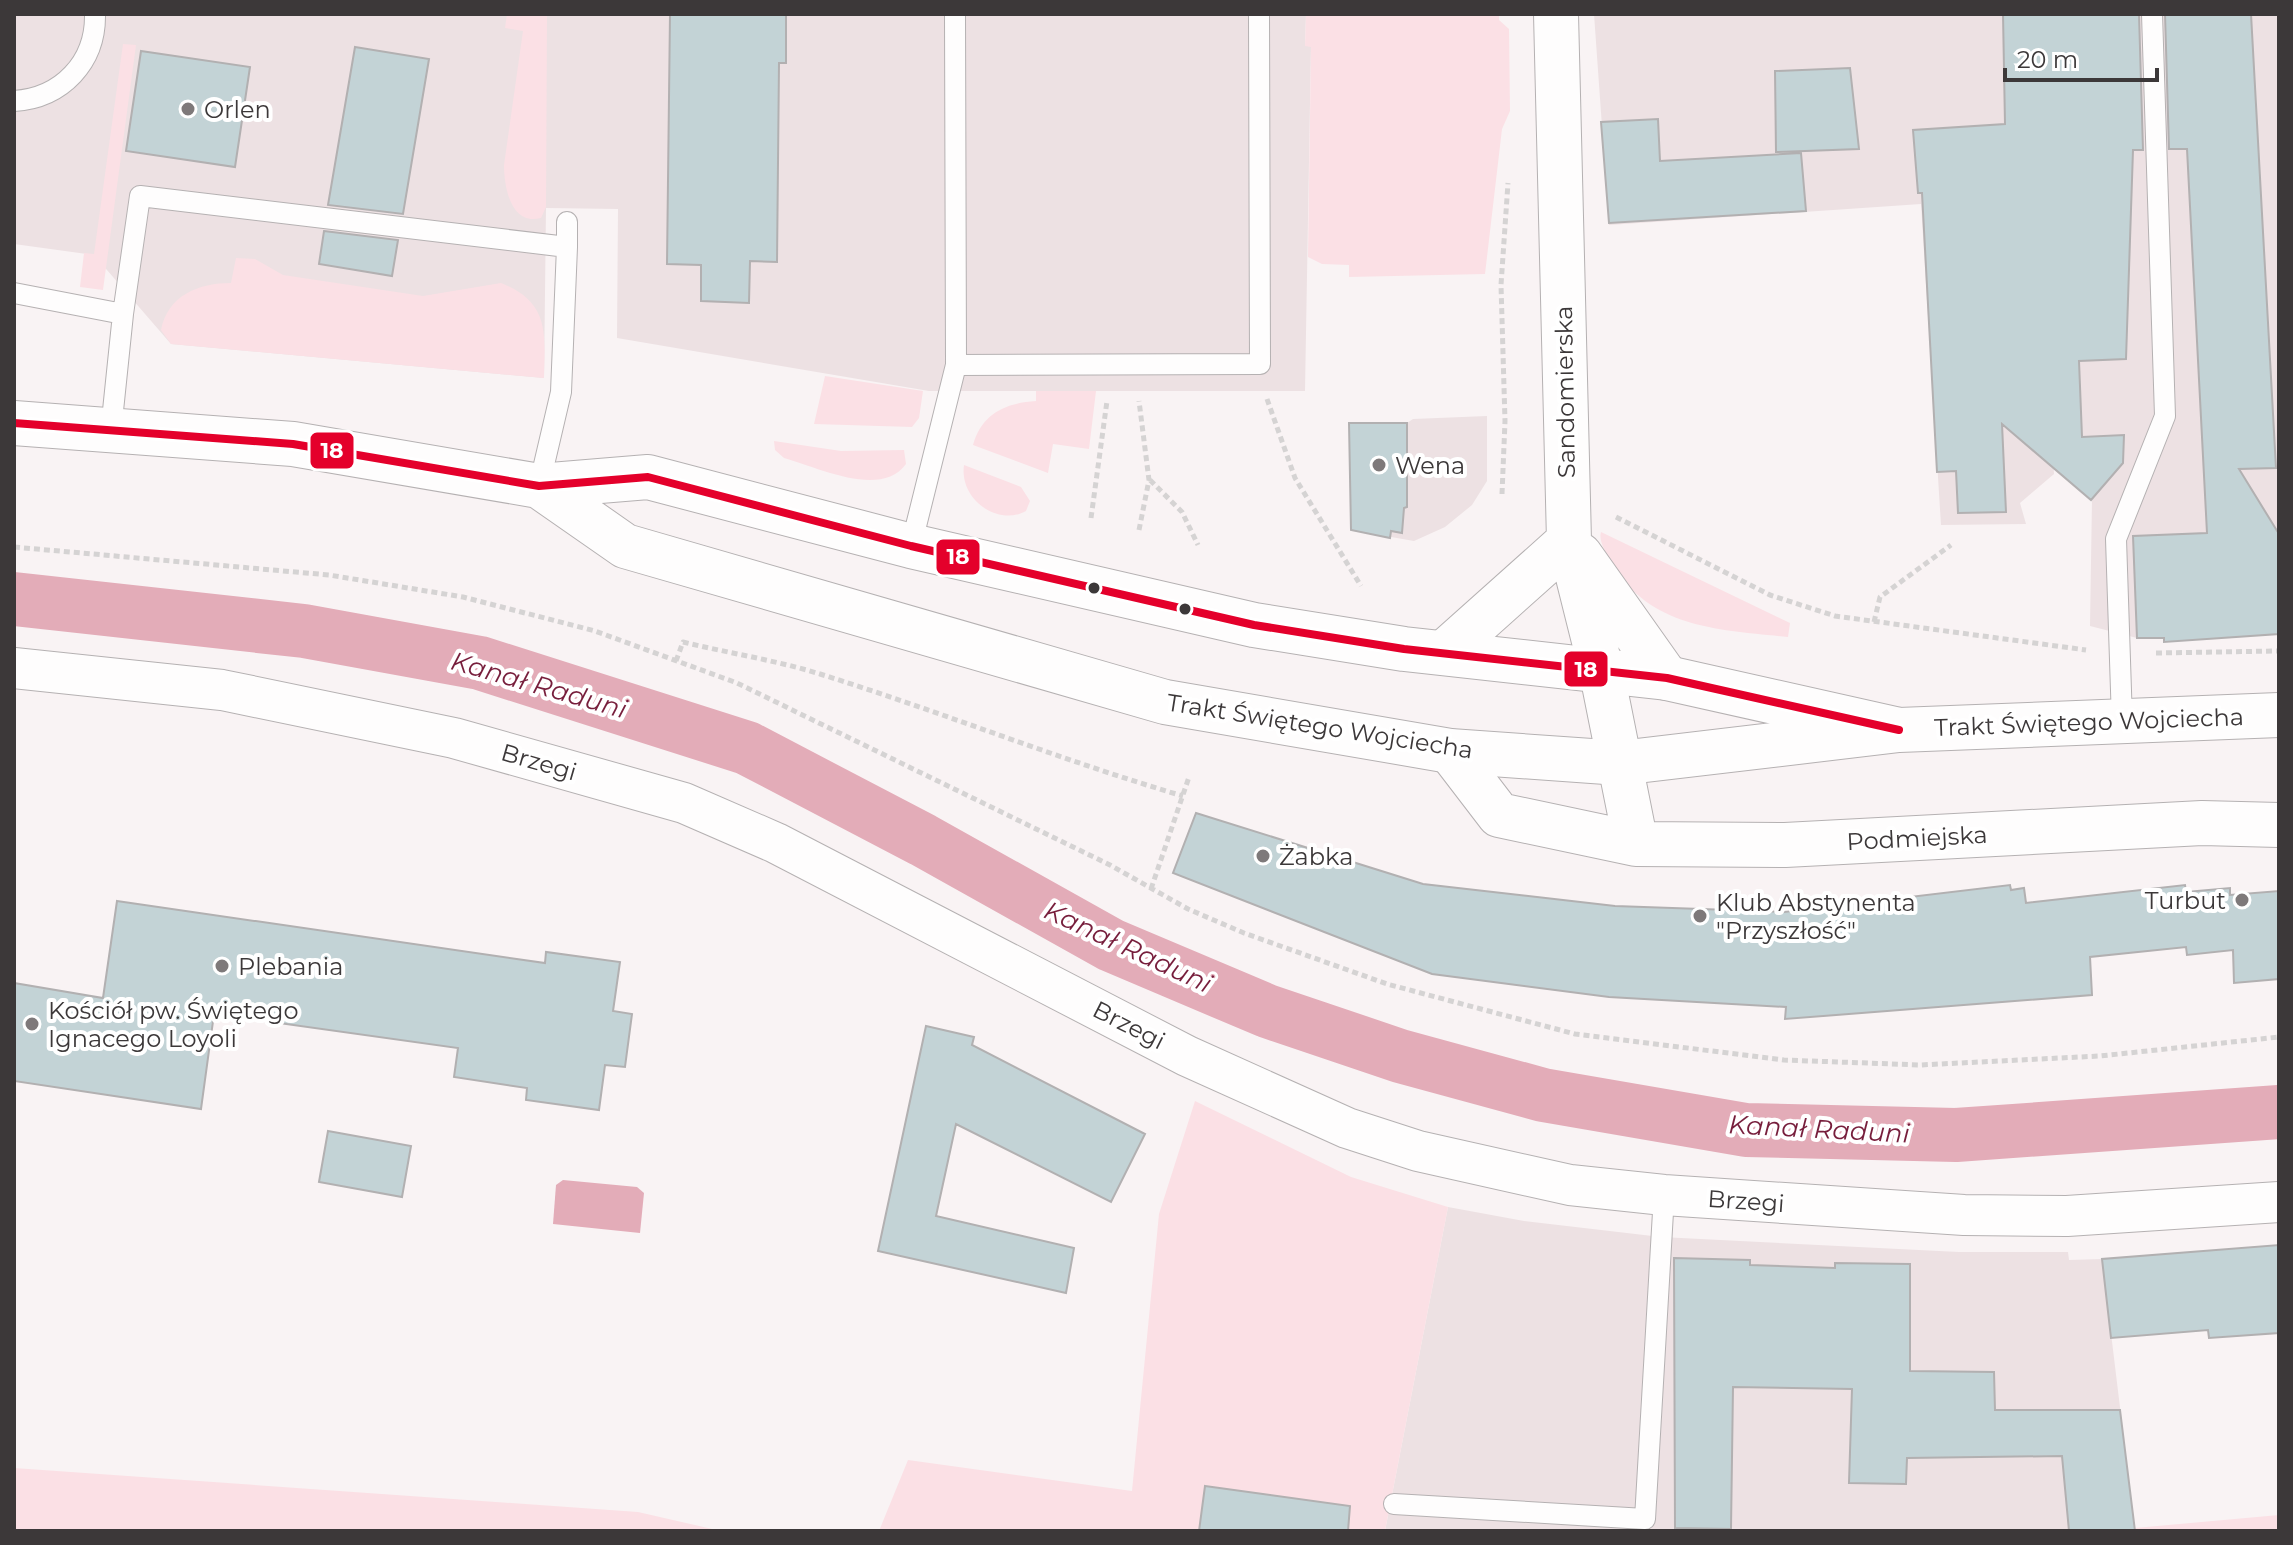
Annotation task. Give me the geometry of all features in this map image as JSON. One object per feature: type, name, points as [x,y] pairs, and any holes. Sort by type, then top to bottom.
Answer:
[{"type":"main road","name":"Sandomierska","points":[[1556,14],[1569,541],[1601,669],[1620,763]]},
{"type":"main road","name":"Trakt Świętego Wojciecha","points":[[14,423],[293,444],[539,486],[648,477],[911,546],[1254,625],[1345,641],[1667,678],[1899,730]]},
{"type":"main road","name":"Trakt Świętego Wojciecha","points":[[539,486],[625,546],[1165,702],[1450,751],[1620,763],[1899,730],[2279,715]]},
{"type":"main road","points":[[1446,651],[1569,541],[1667,678]]},
{"type":"main road","name":"Podmiejska","points":[[1450,751],[1499,815],[1636,844],[1785,845],[2202,823],[2279,825]]},
{"type":"main road","points":[[1620,763],[1636,844]]},
{"type":"street","name":"Brzegi","points":[[14,668],[222,690],[454,738],[684,803],[776,843],[1187,1056],[1347,1128],[1418,1151],[1570,1185],[1664,1195],[1964,1215],[2067,1216],[2279,1202]]},
{"type":"lane","points":[[14,101],[31,100],[60,87],[88,58],[95,14]]},
{"type":"lane","points":[[911,546],[956,365],[955,14]]},
{"type":"lane","points":[[956,365],[1260,364],[1259,14]]},
{"type":"lane","points":[[2122,721],[2116,539],[2165,416],[2152,14]]},
{"type":"lane","points":[[111,430],[140,196],[567,247]]},
{"type":"lane","points":[[539,486],[561,392],[567,222]]},
{"type":"lane","points":[[14,293],[123,314]]},
{"type":"lane","points":[[1394,1504],[1645,1519],[1664,1195]]},
{"type":"path","points":[[1502,494],[1505,421],[1501,285],[1509,170]]},
{"type":"path","points":[[1136,364],[1149,480],[1139,530]]},
{"type":"path","points":[[1260,364],[1270,412],[1295,478],[1361,586]]},
{"type":"path","points":[[1091,518],[1108,391]]},
{"type":"path","points":[[1149,480],[1182,512],[1198,545]]},
{"type":"path","points":[[1607,504],[1615,516],[1636,530],[1770,595],[1835,616],[2066,648],[2118,652],[2279,651]]},
{"type":"path","points":[[1874,622],[1880,597],[1951,545]]},
{"type":"path","points":[[14,547],[329,575],[463,597],[595,631],[737,683],[1244,933],[1387,984],[1526,1023],[1632,1042],[1784,1060],[1920,1065],[2100,1056],[2279,1037]]},
{"type":"path","points":[[676,661],[683,642],[816,673],[1010,737],[1078,765],[1183,796]]},
{"type":"path","points":[[1151,889],[1189,777]]},
{"type":"shaded area","points":[[14,14],[1306,14],[1305,46],[1311,46],[1305,391],[929,391],[617,338],[618,209],[546,208],[544,378],[171,344],[94,255],[14,244]]},
{"type":"shaded area","points":[[507,14],[547,14],[546,207],[541,218],[531,219],[516,211],[506,184],[504,165],[523,31],[505,28]]},
{"type":"shaded area","points":[[1306,14],[1499,14],[1499,20],[1509,29],[1510,111],[1502,129],[1485,274],[1349,277],[1349,265],[1322,264],[1308,257],[1311,47],[1305,46]]},
{"type":"shaded area","points":[[1594,14],[2279,14],[2279,634],[2165,642],[2164,638],[2137,638],[2090,626],[2092,499],[2053,456],[2054,474],[2020,503],[2026,524],[1941,525],[1921,204],[1609,225]]},
{"type":"shaded area","points":[[123,44],[136,45],[103,290],[80,287],[84,253],[94,254]]},
{"type":"shaded area","points":[[236,258],[255,259],[283,275],[423,296],[501,283],[529,300],[541,321],[545,347],[544,378],[171,344],[161,330],[170,308],[187,293],[208,285],[231,283]]},
{"type":"shaded area","points":[[825,376],[923,391],[919,418],[912,427],[814,424]]},
{"type":"shaded area","points":[[1036,391],[1096,391],[1089,449],[1053,444],[1048,473],[973,445],[982,425],[989,418],[1005,407],[1036,401]]},
{"type":"shaded area","points":[[1487,416],[1487,481],[1472,505],[1445,527],[1414,541],[1351,530],[1349,423],[1407,423],[1413,419]]},
{"type":"shaded area","points":[[774,441],[841,451],[904,450],[906,464],[895,474],[881,479],[848,478],[784,458],[775,450]]},
{"type":"shaded area","points":[[964,465],[1021,487],[1030,501],[1026,511],[1004,515],[983,507],[968,489]]},
{"type":"shaded area","points":[[1601,532],[1790,623],[1788,637],[1714,628],[1668,614],[1647,602],[1629,586],[1606,553]]},
{"type":"shaded area","points":[[1195,1101],[1351,1177],[1448,1207],[1385,1531],[879,1531],[908,1460],[1132,1491],[1159,1214]]},
{"type":"shaded area","points":[[563,1180],[637,1187],[644,1193],[640,1233],[553,1224],[556,1185]]},
{"type":"shaded area","points":[[1448,1207],[1524,1221],[1661,1237],[1959,1252],[2068,1252],[2069,1260],[2102,1259],[2135,1531],[1385,1531]]},
{"type":"shaded area","points":[[14,1468],[638,1512],[721,1531],[14,1531]]},
{"type":"shaded area","points":[[2279,1515],[2279,1531],[2135,1529],[2135,1528]]},
{"type":"building","points":[[670,14],[786,14],[786,63],[779,63],[777,262],[750,261],[749,303],[701,301],[701,265],[667,264]]},
{"type":"building","points":[[2003,14],[2139,14],[2143,150],[2133,150],[2126,359],[2079,361],[2082,437],[2124,435],[2123,463],[2091,500],[2002,424],[2006,512],[1958,513],[1956,471],[1937,472],[1922,193],[1918,193],[1913,130],[2005,124]]},
{"type":"building","points":[[2165,14],[2251,14],[2276,468],[2239,469],[2279,534],[2279,634],[2164,642],[2164,638],[2137,638],[2133,536],[2207,533],[2187,149],[2169,149]]},
{"type":"building","points":[[355,47],[429,59],[403,214],[328,205]]},
{"type":"building","name":"Orlen","points":[[141,51],[250,67],[235,167],[126,151]]},
{"type":"building","points":[[1850,68],[1859,149],[1776,152],[1775,71]]},
{"type":"building","points":[[1658,119],[1660,161],[1801,153],[1806,211],[1609,223],[1601,122]]},
{"type":"building","points":[[324,231],[398,240],[392,276],[319,264]]},
{"type":"building","name":"Wena","points":[[1349,423],[1407,423],[1407,507],[1404,508],[1402,533],[1391,531],[1390,538],[1351,530]]},
{"type":"building","points":[[1196,813],[1423,884],[1615,906],[1784,912],[2010,885],[2011,890],[2024,888],[2026,903],[2185,885],[2186,892],[2230,888],[2230,895],[2279,891],[2279,979],[2234,983],[2233,950],[2187,955],[2186,947],[2090,957],[2092,995],[1785,1019],[1786,1007],[1609,997],[1432,974],[1173,873]]},
{"type":"building","points":[[117,901],[545,963],[546,952],[620,962],[613,1011],[632,1014],[625,1067],[605,1065],[599,1110],[526,1100],[527,1088],[454,1077],[458,1048],[214,1014],[201,1109],[14,1081],[14,983],[103,998]]},
{"type":"building","points":[[926,1026],[974,1037],[972,1045],[1145,1134],[1111,1202],[956,1124],[936,1216],[1074,1248],[1066,1293],[878,1251]]},
{"type":"building","points":[[328,1131],[411,1146],[402,1197],[319,1182]]},
{"type":"building","points":[[2279,1245],[2279,1333],[2209,1338],[2208,1330],[2111,1338],[2102,1259]]},
{"type":"building","points":[[1674,1258],[1750,1260],[1750,1265],[1835,1268],[1835,1263],[1910,1264],[1910,1371],[1994,1372],[1995,1410],[2120,1410],[2135,1531],[2069,1531],[2062,1456],[1907,1458],[1906,1484],[1849,1483],[1852,1389],[1733,1387],[1731,1529],[1675,1528]]},
{"type":"building","points":[[1205,1486],[1350,1506],[1348,1531],[1199,1531]]},
{"type":"waterway","name":"Kanał Raduni","points":[[14,599],[304,631],[480,663],[747,748],[923,840],[1111,945],[1267,1011],[1400,1056],[1543,1095],[1746,1130],[1956,1135],[2279,1112]]},
{"type":"transit line","name":"18","points":[[14,423],[293,444],[539,486],[648,477],[911,546],[1254,625],[1404,649],[1667,678],[1899,730]]},
{"type":"place","name":"Orlen","points":[[188,109]]},
{"type":"place","name":"Wena","points":[[1379,465]]},
{"type":"place","name":"Żabka","points":[[1263,856]]},
{"type":"place","name":"Turbut","points":[[2242,900]]},
{"type":"place","name":"Klub Abstynenta \"Przyszłość\"","points":[[1700,916]]},
{"type":"place","name":"Plebania","points":[[222,966]]},
{"type":"place","name":"Kościół pw. Świętego Ignacego Loyoli","points":[[32,1024]]}]
